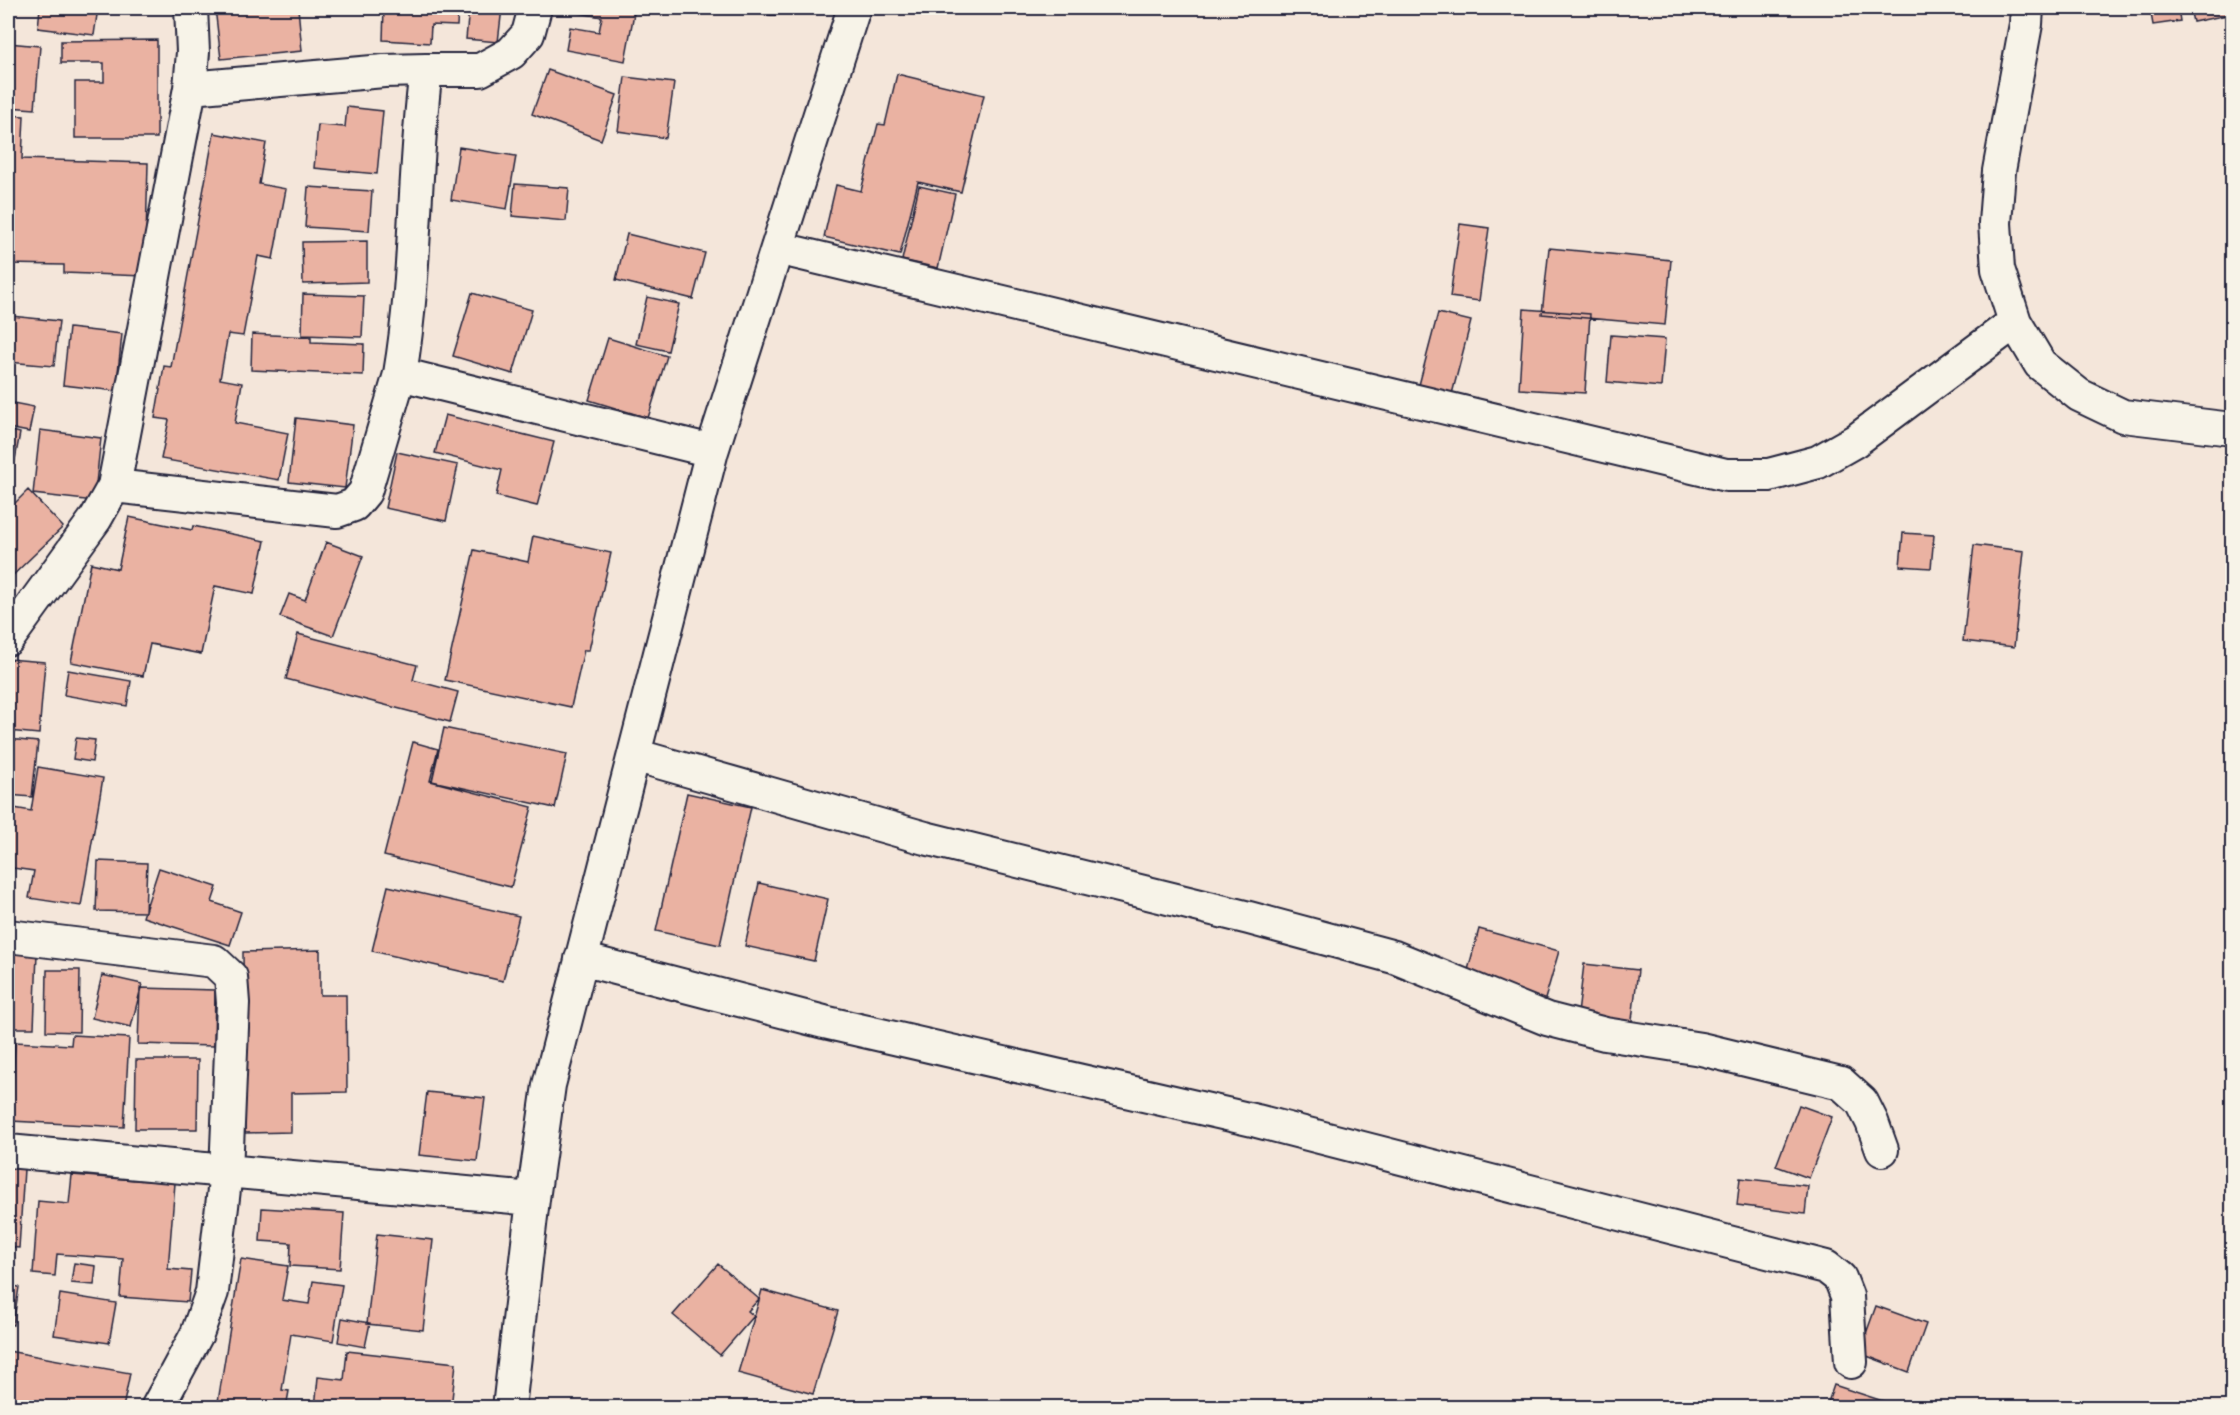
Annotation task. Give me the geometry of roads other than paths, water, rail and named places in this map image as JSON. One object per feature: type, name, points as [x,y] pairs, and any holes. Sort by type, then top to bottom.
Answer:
[{"type":"street","points":[[8,639],[96,518],[114,486],[190,88],[194,52],[190,8]]},
{"type":"street","points":[[190,88],[384,71],[480,70],[511,53],[528,34],[534,8]]},
{"type":"street","points":[[509,1407],[533,1198],[549,1085],[712,451],[855,8]]},
{"type":"street","points":[[2027,8],[1999,171],[1995,223],[1998,269],[2015,322],[2040,364],[2079,395],[2123,416],[2232,429]]},
{"type":"street","points":[[114,486],[338,511],[354,505],[365,492],[400,374],[407,332],[420,114],[426,70]]},
{"type":"street","points":[[777,248],[1726,475],[1769,476],[1818,462],[1855,441],[2015,322]]},
{"type":"street","points":[[400,374],[712,451]]},
{"type":"street","points":[[634,754],[925,838],[1249,918],[1394,957],[1547,1019],[1605,1034],[1701,1049],[1841,1083],[1862,1101],[1882,1150]]},
{"type":"street","points":[[8,936],[214,961],[231,977],[233,1003],[226,1172],[212,1293],[197,1334],[157,1407]]},
{"type":"street","points":[[581,959],[824,1022],[1257,1121],[1826,1267],[1840,1278],[1847,1296],[1851,1362]]},
{"type":"street","points":[[8,1151],[533,1198]]}]
